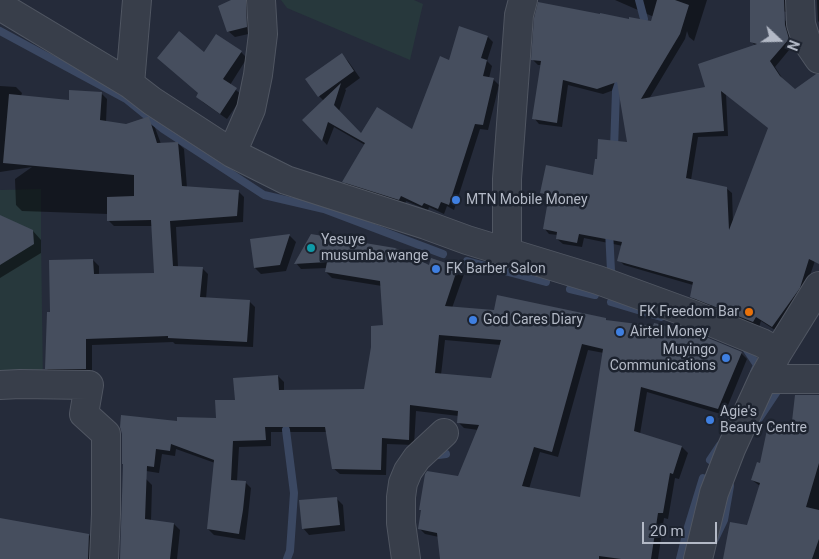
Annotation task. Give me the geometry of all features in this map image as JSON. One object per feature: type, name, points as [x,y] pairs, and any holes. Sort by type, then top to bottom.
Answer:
[{"type":"street","points":[[130,84],[137,0]]},
{"type":"street","points":[[232,153],[251,109],[258,75],[263,34],[261,0]]},
{"type":"street","points":[[507,253],[507,179],[518,15],[523,0]]},
{"type":"street","points":[[800,0],[801,24],[806,40],[819,59]]},
{"type":"street","points":[[0,6],[130,84],[152,101],[232,153],[286,180],[507,253],[598,280],[694,315],[762,343],[778,352]]},
{"type":"street","points":[[698,559],[714,493],[731,449],[763,379],[819,286]]},
{"type":"street","points":[[763,379],[819,379]]},
{"type":"street","points":[[0,385],[89,385],[84,414],[106,434],[104,559]]},
{"type":"street","points":[[406,559],[401,523],[400,496],[403,483],[408,471],[417,458],[444,433]]},
{"type":"shaded area","points":[[281,0],[414,0],[423,4],[410,60],[287,8]]},
{"type":"shaded area","points":[[41,189],[43,383],[0,394],[0,190]]},
{"type":"building","points":[[231,0],[246,0],[247,27],[227,32],[218,6]]},
{"type":"building","points":[[657,0],[675,0],[689,5],[680,34],[641,99],[705,87],[698,64],[757,44],[750,42],[750,0],[784,0],[785,25],[789,39],[770,61],[780,76],[795,89],[816,74],[819,74],[819,264],[809,259],[800,288],[772,327],[756,317],[753,322],[690,297],[693,282],[617,261],[622,242],[579,234],[577,243],[556,239],[557,232],[543,229],[549,195],[540,193],[546,165],[593,175],[595,159],[597,159],[598,139],[627,142],[617,82],[597,89],[563,80],[557,123],[532,119],[541,61],[531,60],[534,18],[538,2],[629,19],[629,17],[651,21]],"holes":[[[721,91],[768,128],[729,230],[727,187],[686,178],[693,133],[724,131]]]},
{"type":"building","points":[[459,26],[488,36],[481,58],[487,60],[483,76],[494,78],[483,125],[475,124],[449,205],[441,202],[438,209],[424,203],[422,206],[401,196],[399,200],[342,182],[365,143],[328,122],[322,141],[302,120],[341,83],[334,105],[361,133],[377,107],[412,129],[440,56],[449,60]]},
{"type":"building","points":[[179,31],[204,52],[216,34],[242,51],[223,79],[237,88],[220,114],[196,97],[198,93],[157,58]]},
{"type":"building","points":[[342,53],[354,71],[318,97],[305,79]]},
{"type":"building","points":[[69,90],[102,92],[100,120],[126,124],[149,117],[157,143],[178,142],[182,186],[239,190],[237,216],[170,221],[173,266],[203,267],[200,297],[250,300],[247,342],[168,338],[168,336],[86,339],[86,369],[45,369],[47,312],[50,312],[49,260],[93,259],[94,274],[154,273],[151,220],[107,221],[107,197],[134,196],[134,175],[3,163],[9,94],[69,100]]},
{"type":"building","points":[[0,215],[33,230],[34,244],[0,265]]},
{"type":"building","points":[[290,234],[280,265],[254,268],[250,239]]},
{"type":"building","points":[[311,234],[395,248],[429,265],[431,258],[458,267],[445,306],[494,310],[497,295],[606,318],[606,320],[653,326],[654,323],[684,330],[684,328],[742,352],[718,409],[641,387],[634,431],[682,446],[673,474],[670,473],[663,513],[658,513],[651,559],[621,559],[599,556],[599,559],[440,559],[437,533],[418,529],[425,474],[427,471],[458,476],[479,425],[457,423],[458,411],[410,405],[409,440],[382,438],[381,470],[332,469],[325,427],[265,427],[266,440],[233,441],[231,480],[246,481],[239,534],[207,529],[214,460],[171,444],[170,451],[156,449],[154,467],[147,466],[145,519],[174,523],[170,559],[120,559],[123,464],[121,415],[177,421],[177,417],[216,418],[215,400],[235,400],[233,378],[278,375],[279,390],[364,389],[371,347],[371,326],[383,325],[380,281],[325,272],[327,262],[294,264]],"holes":[[[439,335],[501,340],[491,378],[435,373]],[[582,344],[603,349],[580,497],[522,486],[534,447],[552,452]]]},
{"type":"building","points":[[795,395],[819,395],[819,463],[806,507],[819,510],[819,539],[812,559],[723,559],[730,522],[747,525],[760,483],[751,480],[757,462],[760,463],[768,425],[791,430]]},
{"type":"building","points":[[337,497],[340,525],[302,529],[299,500]]},
{"type":"building","points":[[0,518],[89,534],[88,559],[0,559]]},
{"type":"waterway","points":[[639,0],[644,19],[642,30]]},
{"type":"waterway","points":[[0,31],[126,99],[163,129],[264,195],[324,209],[443,254]]},
{"type":"waterway","points":[[614,149],[616,91],[621,76]]},
{"type":"waterway","points":[[609,230],[611,271],[614,276]]},
{"type":"waterway","points":[[467,261],[546,282]]},
{"type":"waterway","points":[[570,289],[595,295]]},
{"type":"waterway","points":[[611,302],[661,317]]},
{"type":"waterway","points":[[747,350],[757,365],[754,372]]},
{"type":"waterway","points":[[756,423],[778,390],[785,390]]},
{"type":"waterway","points":[[286,430],[294,493],[290,551],[287,559]]},
{"type":"waterway","points":[[710,460],[720,445]]},
{"type":"waterway","points":[[431,456],[446,454]]},
{"type":"waterway","points":[[680,559],[703,478]]},
{"type":"waterway","points":[[715,539],[724,520],[730,486]]},
{"type":"place","name":"MTN Mobile Money","points":[[456,200]]},
{"type":"place","name":"Yesuye musumba wange","points":[[311,248]]},
{"type":"place","name":"FK Barber Salon","points":[[436,269]]},
{"type":"place","name":"FK Freedom Bar","points":[[749,312]]},
{"type":"place","name":"God Cares Diary","points":[[473,320]]},
{"type":"place","name":"Airtel Money","points":[[620,332]]},
{"type":"place","name":"Muyingo Communications","points":[[726,358]]},
{"type":"place","name":"Agie's Beauty Centre","points":[[710,420]]}]
